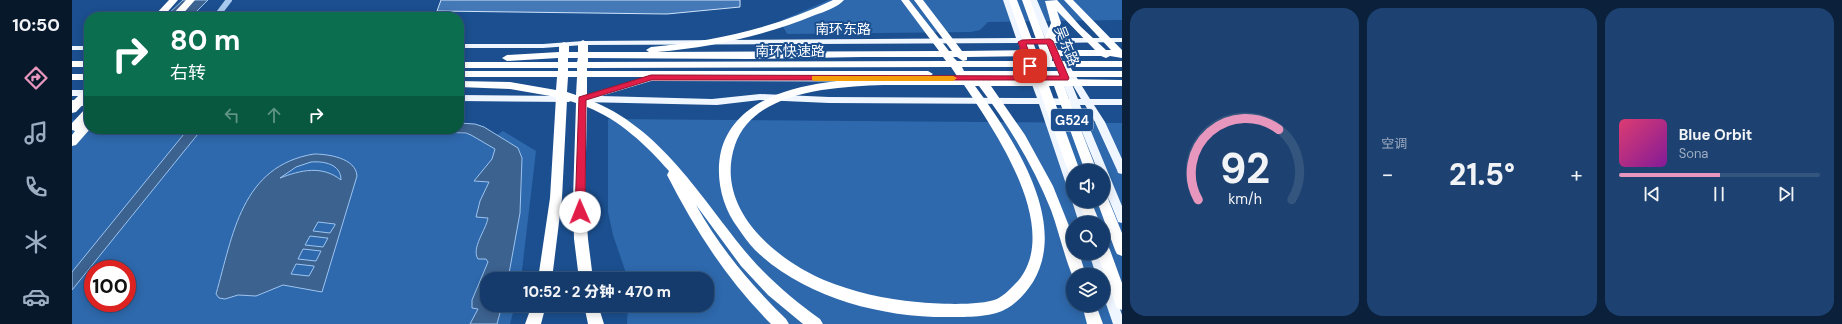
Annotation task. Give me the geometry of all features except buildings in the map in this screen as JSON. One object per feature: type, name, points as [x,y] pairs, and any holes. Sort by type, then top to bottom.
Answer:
[{"type":"highway","points":[[163,12],[174,0]]},
{"type":"highway","points":[[180,12],[192,0]]},
{"type":"highway","points":[[184,12],[192,0]]},
{"type":"highway","points":[[464,61],[657,49],[724,39],[789,23],[840,0]]},
{"type":"highway","points":[[905,0],[986,108],[1029,192],[1035,211],[1039,236],[1036,261],[1032,270],[1022,287],[1006,302],[985,313],[973,317],[946,321],[917,322]]},
{"type":"highway","points":[[918,0],[997,100],[1015,128],[1055,204],[1077,268]]},
{"type":"highway","name":"G524","points":[[1013,0],[1036,73],[1071,164]]},
{"type":"highway","name":"G524","points":[[1026,0],[1089,164]]},
{"type":"highway","points":[[1050,41],[1056,23],[1051,0]]},
{"type":"highway","points":[[1051,0],[1078,29],[1122,69]]},
{"type":"highway","points":[[1068,0],[1089,24],[1122,56]]},
{"type":"highway","points":[[583,43],[579,199],[581,239],[585,272]]},
{"type":"highway","points":[[546,272],[556,198],[564,45]]},
{"type":"highway","points":[[552,55],[749,56],[1122,53]]},
{"type":"highway","points":[[72,64],[84,64]]},
{"type":"highway","name":"南环快速路","points":[[464,65],[1122,64]]},
{"type":"highway","name":"南环快速路","points":[[464,74],[1122,74]]},
{"type":"highway","points":[[72,77],[84,77]]},
{"type":"highway","points":[[894,319],[855,309],[812,289],[776,263],[749,234],[732,204],[725,176],[727,150],[733,135],[743,122],[754,111],[781,97],[793,93],[836,85],[916,82],[1122,83]]},
{"type":"highway","points":[[464,84],[524,87],[571,97],[593,105],[624,122],[643,136],[662,155],[750,266],[778,295],[815,324]]},
{"type":"highway","points":[[73,90],[84,86]]},
{"type":"highway","points":[[72,109],[84,97]]},
{"type":"highway","points":[[72,131],[84,118]]},
{"type":"highway","points":[[72,142],[84,129]]},
{"type":"highway","points":[[662,155],[693,216],[718,253],[757,302],[781,324]]},
{"type":"highway","points":[[1106,208],[1122,250]]},
{"type":"highway","points":[[1107,260],[1122,303]]},
{"type":"highway","points":[[533,324],[537,312]]},
{"type":"highway","points":[[593,312],[596,324]]},
{"type":"highway","points":[[1091,312],[1095,324]]},
{"type":"main road","points":[[1007,0],[1022,42],[1036,73],[1042,101],[1066,170]]},
{"type":"main road","name":"吴东路","points":[[1033,0],[1100,164]]},
{"type":"main road","name":"南环东路","points":[[464,46],[564,45],[583,43],[1022,42],[1122,40]]},
{"type":"main road","points":[[1050,41],[1100,122],[1122,170]]},
{"type":"main road","points":[[72,42],[84,42]]},
{"type":"main road","points":[[72,48],[84,48]]},
{"type":"main road","points":[[582,99],[651,78],[1036,73],[1065,78]]},
{"type":"main road","points":[[73,90],[84,91]]},
{"type":"main road","points":[[464,98],[562,98],[610,101],[711,102],[733,104],[793,104],[829,100],[1122,102]]},
{"type":"main road","points":[[72,103],[84,103]]},
{"type":"main road","name":"吴东路","points":[[1110,189],[1122,219]]},
{"type":"main road","points":[[1110,297],[1119,324]]},
{"type":"street","points":[[220,12],[229,0]]},
{"type":"shaded area","points":[[183,0],[208,0],[196,12],[170,12]]},
{"type":"shaded area","points":[[829,0],[1122,0],[1122,20],[988,22],[980,30],[971,32],[787,34],[780,21]]},
{"type":"shaded area","points":[[72,119],[84,126],[84,134],[497,135],[503,131],[536,151],[522,272],[480,272],[480,312],[513,312],[510,324],[72,324]]},
{"type":"shaded area","points":[[608,119],[1122,123],[1122,324],[627,324],[628,312],[714,312],[714,272],[626,272],[613,235],[608,212]]},
{"type":"shaded area","points":[[464,123],[475,124],[484,127],[518,148],[522,158],[520,213],[509,272],[484,272],[488,262],[486,259],[478,259],[476,255],[476,250],[488,218],[476,217],[480,201],[489,182],[474,181],[492,159],[495,149],[471,135],[464,133]]},
{"type":"shaded area","points":[[184,134],[198,134],[96,260],[84,260],[84,275],[72,290],[72,272]]},
{"type":"shaded area","points":[[314,154],[333,156],[347,161],[352,165],[357,176],[322,292],[283,285],[256,296],[238,295],[225,299],[219,298],[216,294],[228,249],[244,206],[255,188],[270,173],[290,161]],"holes":[[[311,162],[326,163],[338,170],[341,180],[326,172],[311,170],[280,178],[296,167]],[[318,222],[335,224],[330,233],[313,231]],[[310,236],[328,238],[323,247],[305,245]],[[303,249],[321,251],[316,261],[298,259]],[[296,264],[314,266],[309,276],[291,274]]]},
{"type":"shaded area","points":[[480,281],[480,312],[500,312],[497,324],[470,324],[478,309],[472,308],[472,300]]},
{"type":"slow traffic","points":[[815,78],[953,78]]},
{"type":"route","points":[[580,212],[579,199],[582,99],[651,78],[1065,78],[1050,41],[1022,42],[1030,66]]}]
